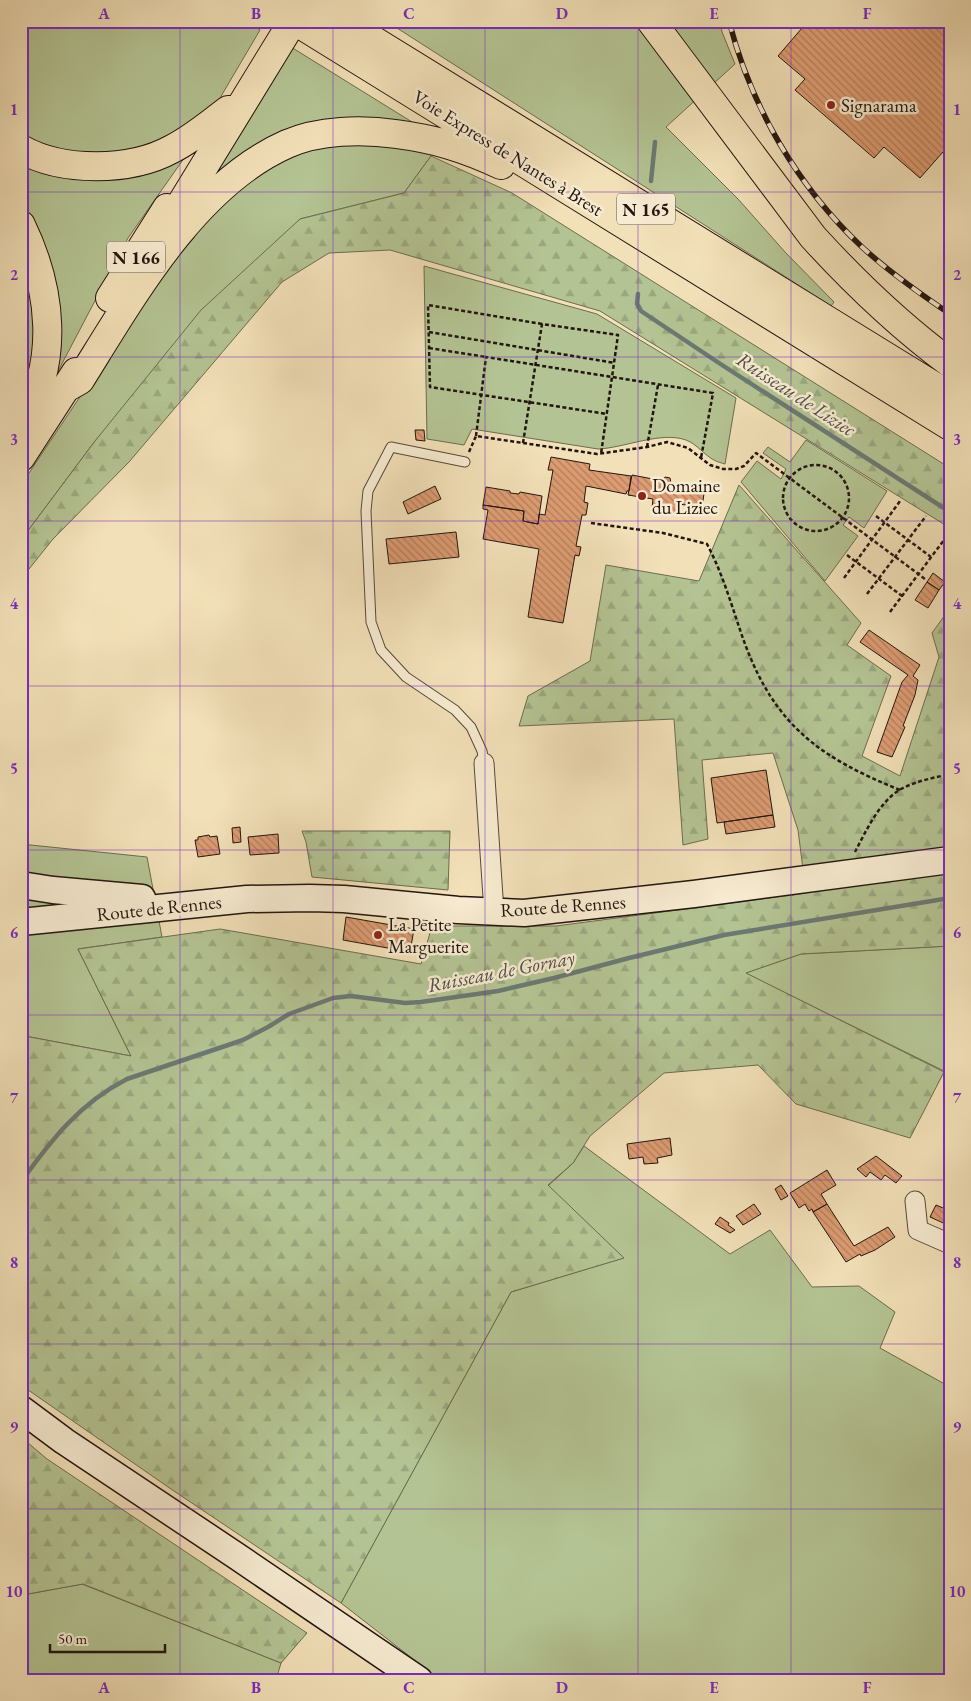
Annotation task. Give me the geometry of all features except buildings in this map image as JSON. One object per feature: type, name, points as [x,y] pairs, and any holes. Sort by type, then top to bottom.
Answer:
[{"type":"highway","name":"N 166","points":[[21,457],[66,388],[255,75],[283,21]]},
{"type":"highway","name":"N 166","points":[[21,442],[228,110],[294,21]]},
{"type":"highway","name":"Voie Express de Nantes à Brest","points":[[294,21],[950,426]]},
{"type":"highway","name":"Voie Express de Nantes à Brest","points":[[342,21],[950,396]]},
{"type":"highway","points":[[652,21],[814,237],[839,266],[872,298],[950,363]]},
{"type":"highway","points":[[21,148],[34,156],[69,165],[107,166],[129,163],[152,158],[171,150],[188,140],[228,110]]},
{"type":"highway","points":[[66,388],[80,380],[131,299],[171,244],[205,203],[244,168],[288,143],[319,135],[348,131],[382,132],[441,141],[475,153],[553,195],[579,197]]},
{"type":"highway","points":[[21,225],[31,246],[40,273],[46,304],[48,334],[41,381],[33,404],[21,425]]},
{"type":"main road","name":"Route de Rennes","points":[[21,922],[247,899],[344,899],[524,914],[694,894],[950,860]]},
{"type":"main road","points":[[21,885],[53,890],[145,898],[179,898],[200,903]]},
{"type":"main road","name":"Route de Rennes","points":[[21,932],[85,916]]},
{"type":"main road","points":[[21,1409],[64,1441],[235,1554],[418,1680]]},
{"type":"street","points":[[484,763],[494,912]]},
{"type":"street","points":[[915,1201],[918,1230],[950,1244]]},
{"type":"lane","points":[[465,462],[391,447],[368,491],[366,511],[371,622],[381,650],[406,677],[455,710],[471,728],[482,751],[484,763]]},
{"type":"path","points":[[601,454],[615,363],[618,335],[428,305],[430,386],[607,414]]},
{"type":"path","points":[[523,443],[542,324]]},
{"type":"path","points":[[428,332],[615,363]]},
{"type":"path","points":[[429,348],[713,393],[701,458]]},
{"type":"path","points":[[465,462],[476,436],[486,357]]},
{"type":"path","points":[[647,447],[658,384]]},
{"type":"path","points":[[476,436],[601,454],[667,442],[688,448],[710,465],[724,469],[736,469],[744,466],[756,453],[925,579]]},
{"type":"path","points":[[811,465],[824,465],[836,471],[845,481],[850,493],[849,506],[843,518],[826,530],[816,531],[796,524],[784,508],[784,493],[789,478],[799,469],[811,465]]},
{"type":"path","points":[[844,578],[900,502]]},
{"type":"path","points":[[876,516],[931,557]]},
{"type":"path","points":[[867,594],[926,516]]},
{"type":"path","points":[[591,523],[663,533],[707,544],[716,562],[758,677],[774,702],[798,732],[827,755],[863,775],[900,790]]},
{"type":"path","points":[[890,612],[950,532]]},
{"type":"path","points":[[847,555],[902,596]]},
{"type":"path","points":[[845,874],[866,832],[886,802],[900,790],[925,780],[950,774]]},
{"type":"green space","points":[[21,21],[246,21],[260,30],[187,154],[128,238],[56,375],[51,374],[50,268],[21,204]]},
{"type":"green space","points":[[386,21],[720,21],[722,32],[735,64],[666,127],[738,199],[785,252],[834,302],[831,306]]},
{"type":"green space","points":[[291,47],[425,130],[431,156],[404,193],[300,219],[95,441],[21,540],[21,485],[168,265],[194,238],[196,196]]},
{"type":"green space","points":[[431,156],[512,193],[950,468],[950,528],[600,311],[390,250],[329,253],[282,282],[129,462],[53,539],[21,579],[21,540],[95,441],[201,310],[300,219],[404,193]]},
{"type":"green space","points":[[21,246],[38,300],[31,384],[21,407]]},
{"type":"green space","points":[[424,266],[597,314],[736,398],[725,464],[710,458],[686,440],[665,437],[598,449],[472,429],[464,445],[427,439]]},
{"type":"green space","points":[[806,440],[887,491],[864,528],[849,517],[843,525],[858,536],[825,581],[741,482],[757,461],[781,479],[786,469],[763,453],[768,447],[790,462]]},
{"type":"green space","points":[[739,485],[861,623],[847,645],[891,676],[862,756],[900,776],[939,657],[932,633],[950,608],[950,946],[801,954],[746,973],[944,1072],[910,1138],[796,1104],[758,1065],[664,1073],[590,1136],[573,1163],[548,1185],[624,1258],[511,1292],[341,1603],[21,1385],[21,1037],[30,1037],[131,1056],[78,949],[220,929],[421,964],[432,926],[556,926],[806,893],[798,830],[773,753],[702,760],[708,839],[683,845],[674,719],[519,726],[528,696],[590,661],[606,565],[699,581]]},
{"type":"green space","points":[[302,831],[450,831],[448,890],[312,877],[306,842]]},
{"type":"green space","points":[[21,844],[147,857],[162,937],[78,949],[131,1056],[30,1037],[21,1037]]},
{"type":"green space","points":[[950,946],[950,1074],[745,973],[801,954]]},
{"type":"green space","points":[[584,1146],[730,1254],[770,1230],[812,1287],[859,1286],[895,1312],[880,1348],[950,1387],[950,1680],[440,1680],[341,1603],[511,1292],[623,1258],[548,1186],[573,1163]]},
{"type":"green space","points":[[21,1437],[47,1459],[307,1633],[281,1663],[83,1584],[28,1594],[28,1680],[21,1680]]},
{"type":"green space","points":[[82,1584],[281,1663],[276,1680],[28,1680],[28,1594]]},
{"type":"waterway","name":"Ruisseau de Liziec","points":[[651,181],[655,142]]},
{"type":"waterway","name":"Ruisseau de Liziec","points":[[638,294],[637,304],[641,311],[950,512]]},
{"type":"waterway","name":"Ruisseau de Gornay","points":[[21,1182],[55,1137],[81,1111],[110,1089],[127,1079],[243,1040],[289,1014],[333,998],[351,996],[405,1003],[498,991],[724,935],[950,898]]},
{"type":"railway","points":[[729,21],[738,53],[764,114],[780,144],[817,198],[839,224],[872,256],[950,314]]},
{"type":"place","name":"Signarama","points":[[831,105]]},
{"type":"place","name":"Domaine du Liziec","points":[[642,496]]},
{"type":"place","name":"La Petite Marguerite","points":[[378,935]]}]
